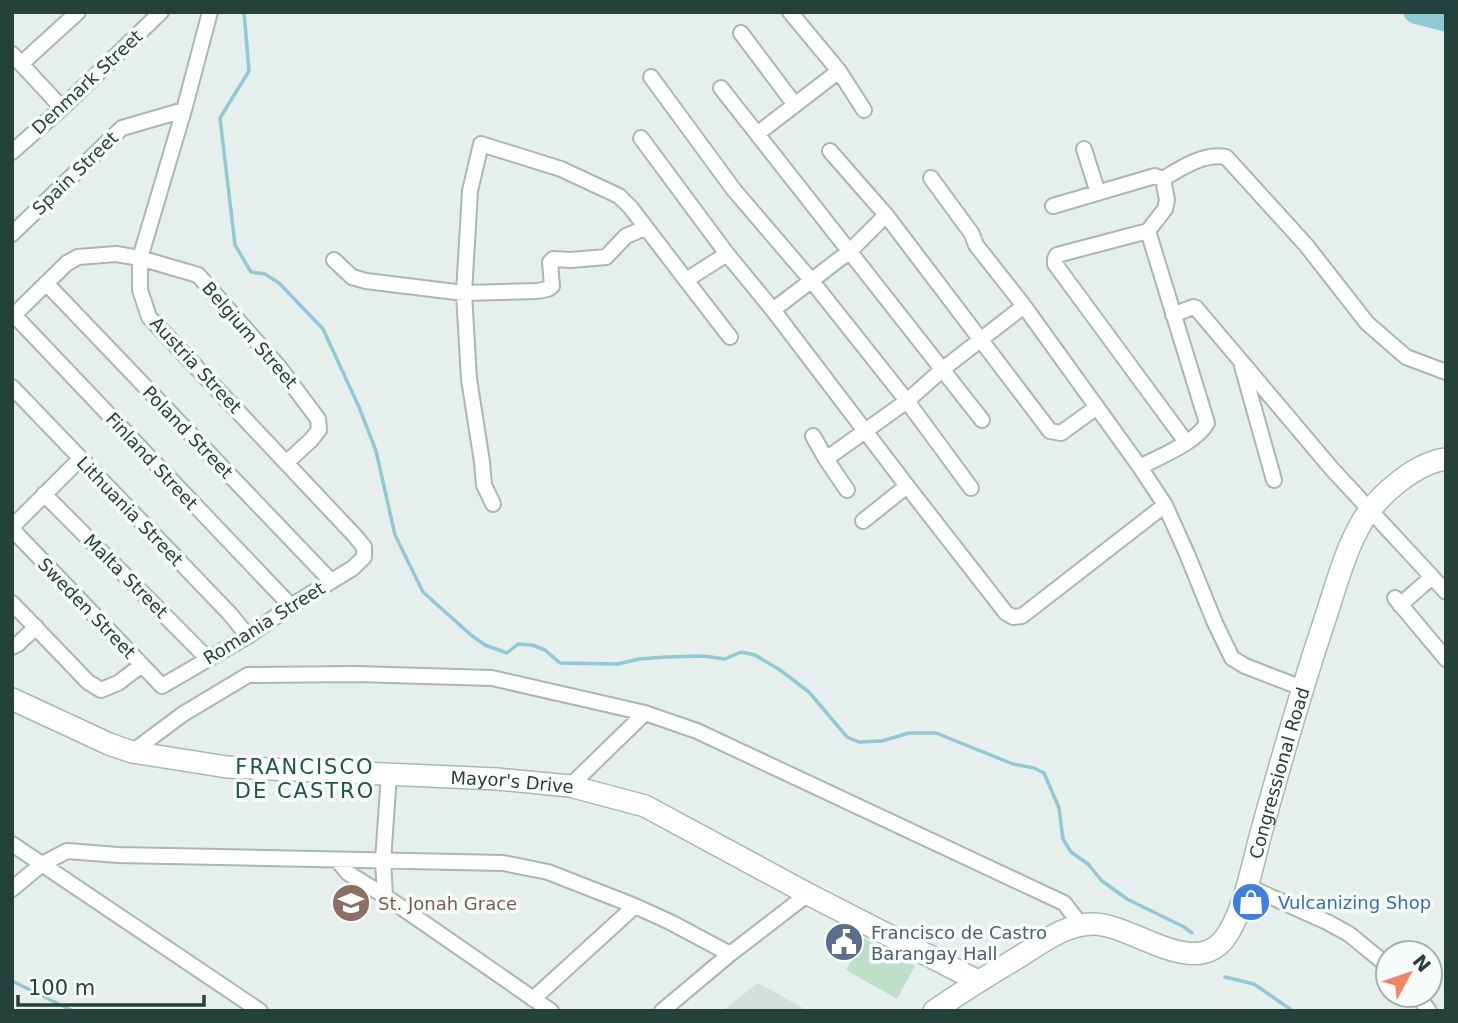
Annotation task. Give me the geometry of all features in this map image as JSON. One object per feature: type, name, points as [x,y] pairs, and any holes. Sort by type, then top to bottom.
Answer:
[{"type":"street","points":[[62,108],[17,59],[78,12]]},
{"type":"street","name":"Denmark Street","points":[[12,152],[62,108],[161,12]]},
{"type":"street","name":"Austria Street","points":[[210,12],[140,258],[140,290],[149,317],[355,536],[364,547],[364,556]]},
{"type":"street","points":[[790,12],[839,71],[864,110]]},
{"type":"street","points":[[741,33],[795,105]]},
{"type":"street","points":[[757,134],[839,71]]},
{"type":"street","points":[[650,77],[734,190],[811,280],[907,401],[971,488]]},
{"type":"street","points":[[721,88],[982,420]]},
{"type":"street","name":"Spain Street","points":[[12,234],[122,128],[184,110]]},
{"type":"street","points":[[641,138],[727,254],[1006,613],[1013,617],[1022,616],[1165,505]]},
{"type":"street","points":[[493,504],[484,485],[469,379],[464,293],[470,191],[481,144],[561,169],[619,196],[730,337]]},
{"type":"street","points":[[1084,149],[1098,193]]},
{"type":"street","points":[[830,151],[886,215],[1050,431],[1060,433],[1097,407]]},
{"type":"street","points":[[1053,206],[1155,176],[1163,179],[1199,160],[1226,157],[1306,245],[1367,323],[1406,356],[1446,372]]},
{"type":"street","points":[[931,178],[972,234],[976,245],[1024,306],[1165,505],[1215,623],[1233,658],[1245,666],[1302,688]]},
{"type":"street","points":[[1163,179],[1167,200],[1165,209],[1148,231],[1057,256],[1055,264],[1186,442]]},
{"type":"street","points":[[773,310],[850,251],[886,215]]},
{"type":"street","points":[[334,260],[352,277],[464,293],[548,289],[552,286],[550,262],[553,259],[606,257],[626,236],[645,228]]},
{"type":"street","points":[[1140,467],[1186,442],[1203,430],[1207,423],[1148,231]]},
{"type":"street","name":"Belgium Street","points":[[13,316],[67,263],[78,257],[116,254],[198,275],[279,367],[318,419],[319,430],[286,463]]},
{"type":"street","points":[[686,280],[727,254]]},
{"type":"street","name":"Poland Street","points":[[46,283],[331,581]]},
{"type":"street","points":[[826,459],[907,401],[943,369],[1024,306]]},
{"type":"street","points":[[1173,315],[1195,307],[1332,469],[1446,592]]},
{"type":"street","name":"Finland Street","points":[[13,316],[291,606]]},
{"type":"street","points":[[1241,362],[1274,480]]},
{"type":"street","name":"Lithuania Street","points":[[12,387],[248,636]]},
{"type":"street","points":[[813,436],[847,491]]},
{"type":"street","name":"Congressional Road","points":[[934,1011],[1038,944],[1081,925],[1098,924],[1117,928],[1188,955],[1202,954],[1217,946],[1230,931],[1247,886],[1302,688],[1350,545],[1371,510],[1394,486],[1427,464],[1446,458]]},
{"type":"street","points":[[12,528],[80,459]]},
{"type":"street","points":[[863,522],[907,486]]},
{"type":"street","name":"Malta Street","points":[[44,494],[208,659]]},
{"type":"street","name":"Sweden Street","points":[[12,528],[162,686]]},
{"type":"street","name":"Romania Street","points":[[162,686],[248,636],[353,568],[364,556]]},
{"type":"street","points":[[1432,577],[1398,601],[1446,659]]},
{"type":"street","points":[[12,603],[88,682],[101,690],[118,683],[142,665]]},
{"type":"street","points":[[12,647],[36,627]]},
{"type":"street","points":[[132,752],[183,714],[248,675],[356,674],[492,678],[645,713],[697,731],[1064,903],[1081,925]]},
{"type":"street","name":"Mayor's Drive","points":[[12,699],[132,752],[227,767],[497,779],[570,786],[645,806],[978,981]]},
{"type":"street","points":[[570,786],[645,713]]},
{"type":"street","points":[[385,896],[383,861],[389,774]]},
{"type":"street","points":[[12,844],[260,1011]]},
{"type":"street","points":[[12,889],[42,864],[67,851],[117,855],[503,863],[548,872],[635,906],[730,954]]},
{"type":"street","points":[[338,861],[348,873],[551,1011]]},
{"type":"street","points":[[1247,886],[1327,922],[1349,934],[1374,955]]},
{"type":"street","points":[[662,1011],[808,894]]},
{"type":"street","points":[[533,999],[635,906]]},
{"type":"shaded area","points":[[758,983],[803,1008],[801,1011],[722,1011]]},
{"type":"green space","points":[[864,938],[915,966],[897,999],[846,970]]},
{"type":"waterway","points":[[244,12],[249,71],[220,118],[235,245],[251,272],[265,274],[279,283],[323,329],[376,451],[395,535],[423,592],[471,635],[485,645],[507,653],[518,644],[532,645],[545,650],[560,663],[618,664],[666,657],[703,656],[725,659],[741,652],[755,655],[809,692],[847,737],[859,742],[882,741],[909,733],[936,733],[1013,764],[1034,768],[1044,773],[1059,808],[1063,839],[1071,852],[1088,864],[1102,881],[1127,899],[1192,933]]},
{"type":"waterway","points":[[1415,12],[1446,20]]},
{"type":"waterway","points":[[1225,977],[1254,984],[1293,1011]]},
{"type":"waterway","points":[[12,981],[73,1011]]},
{"type":"place","name":"Vulcanizing Shop","points":[[1251,902]]},
{"type":"place","name":"St. Jonah Grace","points":[[351,903]]},
{"type":"place","name":"Francisco de Castro Barangay Hall","points":[[844,942]]},
{"type":"district","name":"FRANCISCO DE CASTRO","points":[[305,779]]}]
